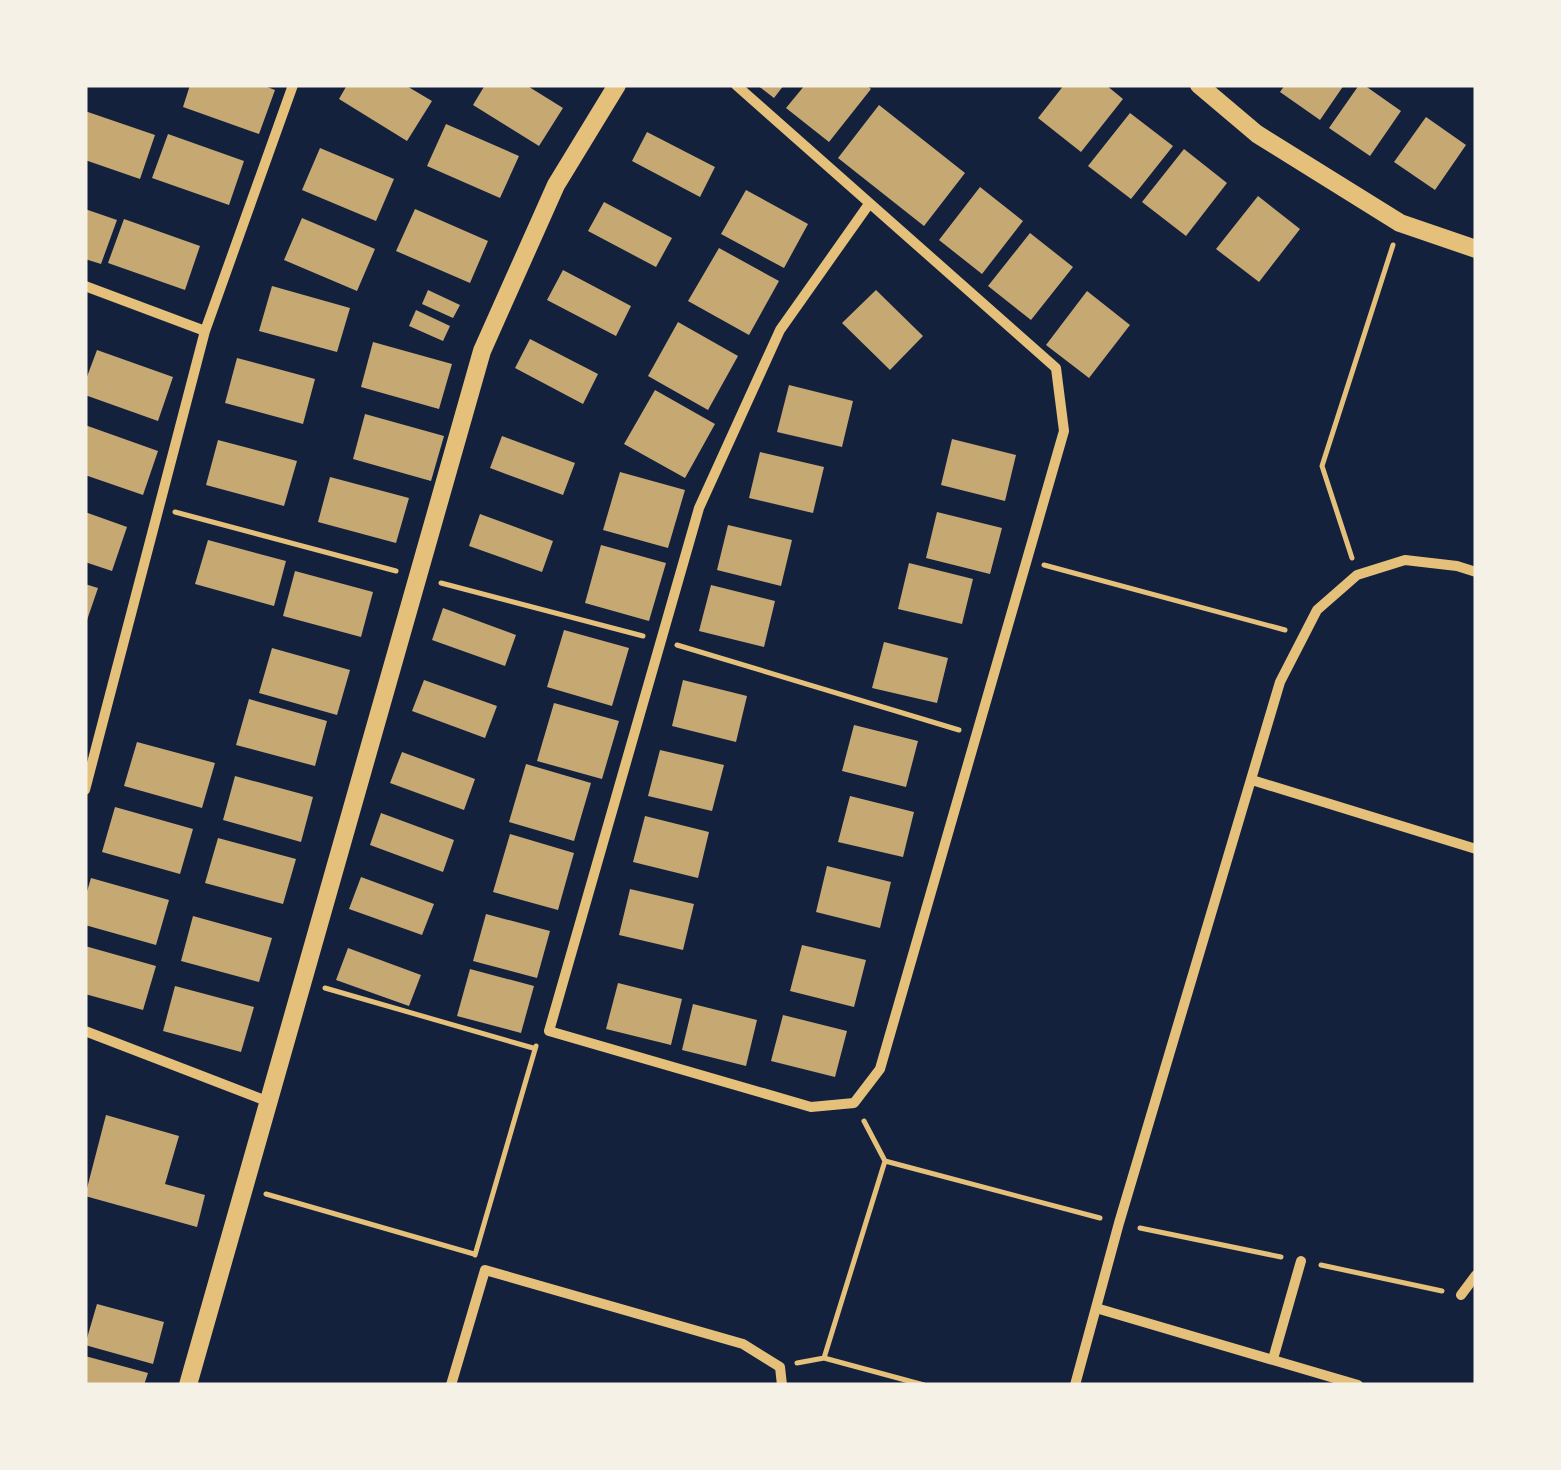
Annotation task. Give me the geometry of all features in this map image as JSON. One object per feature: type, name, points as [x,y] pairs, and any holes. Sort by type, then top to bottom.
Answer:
[{"type":"street","points":[[85,790],[205,331],[293,85]]},
{"type":"street","points":[[188,1385],[482,351],[556,185],[618,85]]},
{"type":"street","points":[[736,85],[1056,368],[1064,431],[880,1069],[854,1102],[811,1107],[549,1032],[699,508],[780,330],[869,204]]},
{"type":"street","points":[[1199,85],[1257,134],[1400,223],[1476,249]]},
{"type":"street","points":[[85,286],[205,331]]},
{"type":"street","points":[[1074,1385],[1280,682],[1317,610],[1357,575],[1405,560],[1476,572]]},
{"type":"street","points":[[1252,780],[1476,850]]},
{"type":"street","points":[[85,1031],[270,1102]]},
{"type":"street","points":[[1273,1359],[1301,1261]]},
{"type":"street","points":[[451,1385],[485,1270],[743,1344],[780,1366],[782,1385]]},
{"type":"street","points":[[1460,1295],[1476,1275]]},
{"type":"street","points":[[1096,1308],[1358,1385]]},
{"type":"path","points":[[1357,575],[1322,466],[1400,223]]},
{"type":"path","points":[[159,508],[661,640],[976,735]]},
{"type":"path","points":[[1027,560],[1304,635]]},
{"type":"path","points":[[304,982],[533,1048]]},
{"type":"path","points":[[245,1188],[474,1254],[533,1048],[549,1032]]},
{"type":"path","points":[[824,1358],[885,1161],[854,1102]]},
{"type":"path","points":[[885,1161],[1120,1224],[1460,1295]]},
{"type":"path","points":[[780,1366],[824,1358],[924,1385]]},
{"type":"building","points":[[190,85],[262,85],[275,90],[259,134],[183,107]]},
{"type":"building","points":[[347,85],[405,85],[432,101],[407,141],[339,99]]},
{"type":"building","points":[[485,85],[526,85],[563,108],[539,146],[473,105]]},
{"type":"building","points":[[757,85],[784,85],[774,98]]},
{"type":"building","points":[[805,85],[866,85],[871,89],[829,142],[786,108]]},
{"type":"building","points":[[1064,85],[1106,85],[1123,99],[1081,152],[1038,118]]},
{"type":"building","points":[[1285,85],[1344,85],[1320,120],[1280,92]]},
{"type":"building","points":[[1359,85],[1401,111],[1370,156],[1329,128]]},
{"type":"building","points":[[879,105],[965,173],[924,226],[838,158]]},
{"type":"building","points":[[85,111],[155,135],[140,179],[85,160]]},
{"type":"building","points":[[1130,113],[1173,146],[1131,199],[1088,166]]},
{"type":"building","points":[[1426,117],[1466,145],[1435,190],[1394,162]]},
{"type":"building","points":[[446,124],[519,156],[500,198],[427,166]]},
{"type":"building","points":[[647,132],[715,167],[700,197],[632,161]]},
{"type":"building","points":[[168,134],[244,161],[229,205],[152,178]]},
{"type":"building","points":[[320,148],[394,179],[376,221],[302,190]]},
{"type":"building","points":[[1184,149],[1227,183],[1186,236],[1142,202]]},
{"type":"building","points":[[980,187],[1023,221],[982,274],[939,240]]},
{"type":"building","points":[[746,190],[808,224],[784,268],[721,234]]},
{"type":"building","points":[[1258,196],[1300,229],[1259,282],[1216,249]]},
{"type":"building","points":[[604,202],[672,238],[656,267],[588,231]]},
{"type":"building","points":[[85,209],[117,220],[101,264],[85,259]]},
{"type":"building","points":[[415,209],[488,241],[470,283],[396,251]]},
{"type":"building","points":[[302,218],[375,249],[357,291],[284,260]]},
{"type":"building","points":[[124,219],[200,246],[185,290],[108,263]]},
{"type":"building","points":[[1030,233],[1073,267],[1031,320],[988,286]]},
{"type":"building","points":[[719,248],[779,281],[749,335],[688,301]]},
{"type":"building","points":[[563,270],[631,306],[616,336],[547,300]]},
{"type":"building","points":[[272,286],[350,308],[337,352],[259,331]]},
{"type":"building","points":[[428,290],[460,305],[453,318],[422,304]]},
{"type":"building","points":[[876,290],[923,336],[890,370],[842,323]]},
{"type":"building","points":[[1087,291],[1130,325],[1089,378],[1046,345]]},
{"type":"building","points":[[416,310],[450,326],[443,341],[409,326]]},
{"type":"building","points":[[678,322],[738,356],[708,410],[648,376]]},
{"type":"building","points":[[530,339],[598,374],[583,404],[515,368]]},
{"type":"building","points":[[373,342],[452,364],[439,409],[361,387]]},
{"type":"building","points":[[97,350],[173,377],[158,421],[85,395],[85,382]]},
{"type":"building","points":[[237,358],[315,379],[303,424],[225,403]]},
{"type":"building","points":[[789,385],[853,401],[842,447],[777,432]]},
{"type":"building","points":[[655,390],[715,424],[685,478],[624,444]]},
{"type":"building","points":[[365,414],[444,436],[431,481],[353,459]]},
{"type":"building","points":[[85,425],[158,451],[143,495],[85,475]]},
{"type":"building","points":[[502,436],[575,463],[563,495],[490,468]]},
{"type":"building","points":[[952,439],[1016,455],[1005,501],[941,485]]},
{"type":"building","points":[[218,440],[297,461],[284,506],[206,485]]},
{"type":"building","points":[[760,452],[824,467],[813,513],[749,498]]},
{"type":"building","points":[[620,472],[685,490],[668,548],[603,530]]},
{"type":"building","points":[[330,477],[409,498],[396,543],[318,522]]},
{"type":"building","points":[[85,512],[127,527],[112,571],[85,562]]},
{"type":"building","points":[[937,512],[1002,528],[990,574],[926,558]]},
{"type":"building","points":[[480,514],[553,541],[542,572],[469,546]]},
{"type":"building","points":[[728,525],[792,540],[781,586],[717,570]]},
{"type":"building","points":[[208,540],[286,561],[274,606],[195,584]]},
{"type":"building","points":[[601,545],[666,563],[649,621],[585,603]]},
{"type":"building","points":[[909,563],[973,579],[962,624],[898,609]]},
{"type":"building","points":[[295,571],[373,592],[361,637],[283,616]]},
{"type":"building","points":[[85,584],[98,588],[86,623],[85,623]]},
{"type":"building","points":[[711,585],[775,601],[764,647],[699,631]]},
{"type":"building","points":[[443,608],[516,635],[505,666],[432,640]]},
{"type":"building","points":[[564,630],[629,648],[612,706],[547,687]]},
{"type":"building","points":[[884,642],[948,658],[937,703],[872,688]]},
{"type":"building","points":[[272,648],[350,670],[337,715],[259,693]]},
{"type":"building","points":[[424,680],[497,706],[485,738],[412,711]]},
{"type":"building","points":[[683,680],[747,696],[736,742],[672,726]]},
{"type":"building","points":[[249,699],[327,721],[315,766],[236,745]]},
{"type":"building","points":[[554,703],[619,721],[602,779],[537,761]]},
{"type":"building","points":[[854,725],[918,741],[906,787],[842,771]]},
{"type":"building","points":[[137,742],[215,763],[202,808],[124,786]]},
{"type":"building","points":[[660,750],[724,765],[712,811],[648,796]]},
{"type":"building","points":[[402,752],[475,779],[464,810],[390,783]]},
{"type":"building","points":[[526,764],[591,783],[574,841],[509,822]]},
{"type":"building","points":[[235,776],[313,797],[301,842],[223,820]]},
{"type":"building","points":[[850,796],[914,812],[903,857],[838,842]]},
{"type":"building","points":[[115,807],[193,829],[180,874],[102,852]]},
{"type":"building","points":[[381,813],[454,840],[443,872],[370,845]]},
{"type":"building","points":[[645,816],[709,832],[698,878],[633,862]]},
{"type":"building","points":[[510,834],[574,853],[558,910],[493,892]]},
{"type":"building","points":[[218,838],[296,859],[283,904],[205,883]]},
{"type":"building","points":[[827,866],[891,882],[880,928],[816,912]]},
{"type":"building","points":[[361,877],[434,904],[422,935],[349,909]]},
{"type":"building","points":[[91,878],[169,900],[156,945],[85,925],[85,898]]},
{"type":"building","points":[[630,889],[694,904],[683,950],[619,935]]},
{"type":"building","points":[[486,914],[550,931],[537,978],[473,961]]},
{"type":"building","points":[[193,916],[272,938],[259,982],[181,961]]},
{"type":"building","points":[[802,945],[866,960],[854,1007],[790,991]]},
{"type":"building","points":[[85,946],[156,966],[143,1010],[85,994]]},
{"type":"building","points":[[348,948],[421,975],[409,1006],[336,980]]},
{"type":"building","points":[[470,969],[534,986],[521,1033],[457,1016]]},
{"type":"building","points":[[618,983],[682,999],[671,1045],[606,1029]]},
{"type":"building","points":[[175,986],[254,1007],[241,1052],[163,1031]]},
{"type":"building","points":[[693,1004],[757,1020],[746,1066],[682,1050]]},
{"type":"building","points":[[783,1015],[847,1031],[835,1077],[771,1061]]},
{"type":"building","points":[[106,1115],[179,1136],[165,1184],[205,1195],[197,1227],[85,1196]]},
{"type":"building","points":[[97,1304],[164,1322],[153,1364],[85,1345]]},
{"type":"building","points":[[85,1356],[148,1373],[144,1385],[85,1385]]}]
